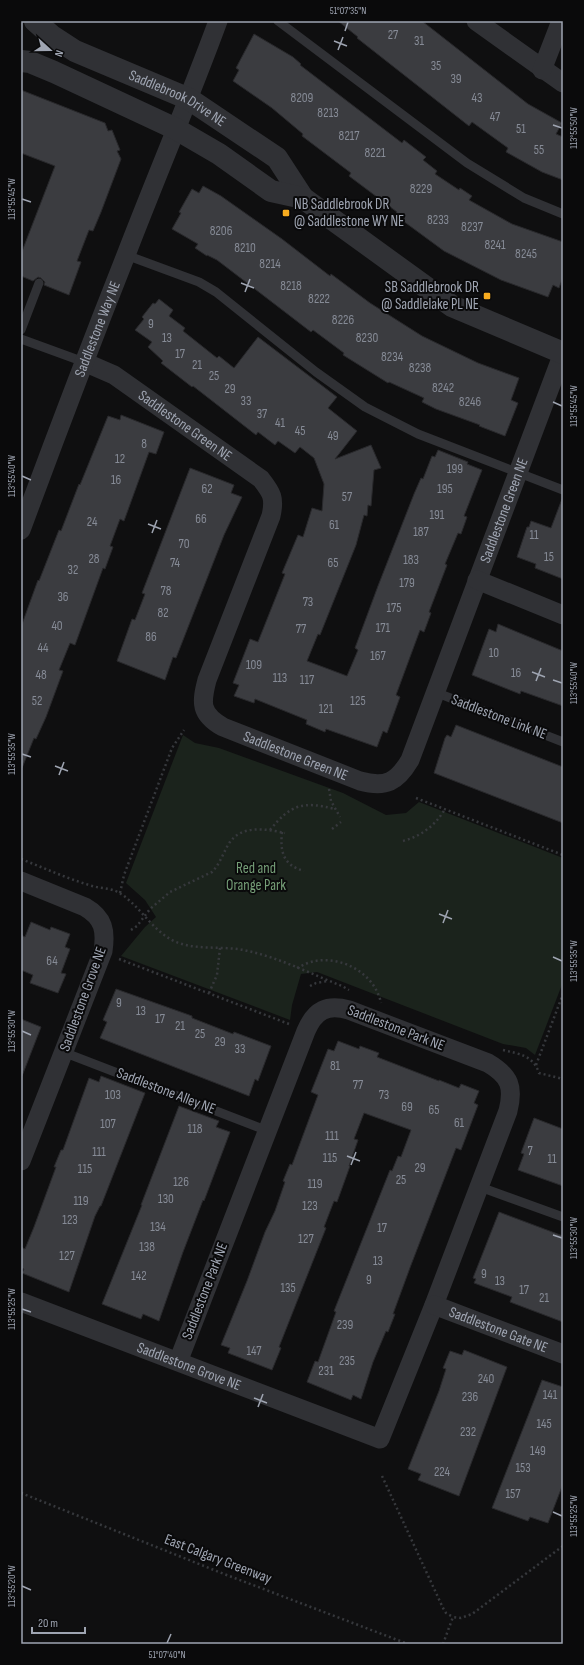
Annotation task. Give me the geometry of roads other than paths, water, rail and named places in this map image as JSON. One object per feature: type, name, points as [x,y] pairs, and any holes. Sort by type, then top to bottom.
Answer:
[{"type":"street","name":"Saddlebrook Drive NE","points":[[35,21],[52,36],[75,51],[189,99],[277,158],[303,198],[452,306],[563,353]]},
{"type":"street","name":"Saddlestone Way NE","points":[[21,530],[84,362],[176,128],[189,99],[218,21]]},
{"type":"street","points":[[476,21],[542,70],[563,83]]},
{"type":"street","points":[[542,70],[561,21]]},
{"type":"street","name":"Saddlebrook Drive NE","points":[[21,60],[54,72],[176,128],[219,154],[271,191],[303,198]]},
{"type":"street","name":"Saddlestone Green NE","points":[[84,362],[114,375],[242,465],[261,479],[273,496],[271,516],[207,680],[203,709],[214,722],[360,781],[380,783],[397,778],[410,760],[563,353]]},
{"type":"street","points":[[477,580],[563,615]]},
{"type":"street","name":"Saddlestone Grove NE","points":[[21,881],[85,907],[93,912],[99,918],[105,935],[103,951],[64,1052],[28,1120],[21,1161]]},
{"type":"street","name":"Saddlestone Park NE","points":[[178,1362],[309,1023],[323,1010],[332,1006],[344,1008],[488,1064],[498,1069],[509,1083],[512,1092],[510,1102],[480,1187],[434,1305]]},
{"type":"street","name":"Saddlestone Grove NE","points":[[21,1302],[380,1439],[434,1305]]},
{"type":"street","name":"Saddlestone Gate NE","points":[[434,1305],[563,1354]]},
{"type":"lane","points":[[278,21],[467,163],[524,198],[563,214]]},
{"type":"lane","points":[[126,255],[198,282],[216,292],[316,372],[365,407],[418,434],[563,490]]},
{"type":"lane","points":[[21,330],[39,283]]},
{"type":"lane","points":[[21,339],[84,362]]},
{"type":"lane","name":"Saddlestone Link NE","points":[[435,692],[563,742]]},
{"type":"lane","name":"Saddlestone Alley NE","points":[[64,1052],[268,1130]]},
{"type":"lane","points":[[480,1187],[563,1217]]},
{"type":"place","name":"NB Saddlebrook DR @ Saddlestone WY NE","points":[[286,213]]},
{"type":"place","name":"SB Saddlebrook DR @ Saddlelake PL NE","points":[[487,296]]},
{"type":"park label","name":"Red and Orange Park","points":[[256,876]]}]
